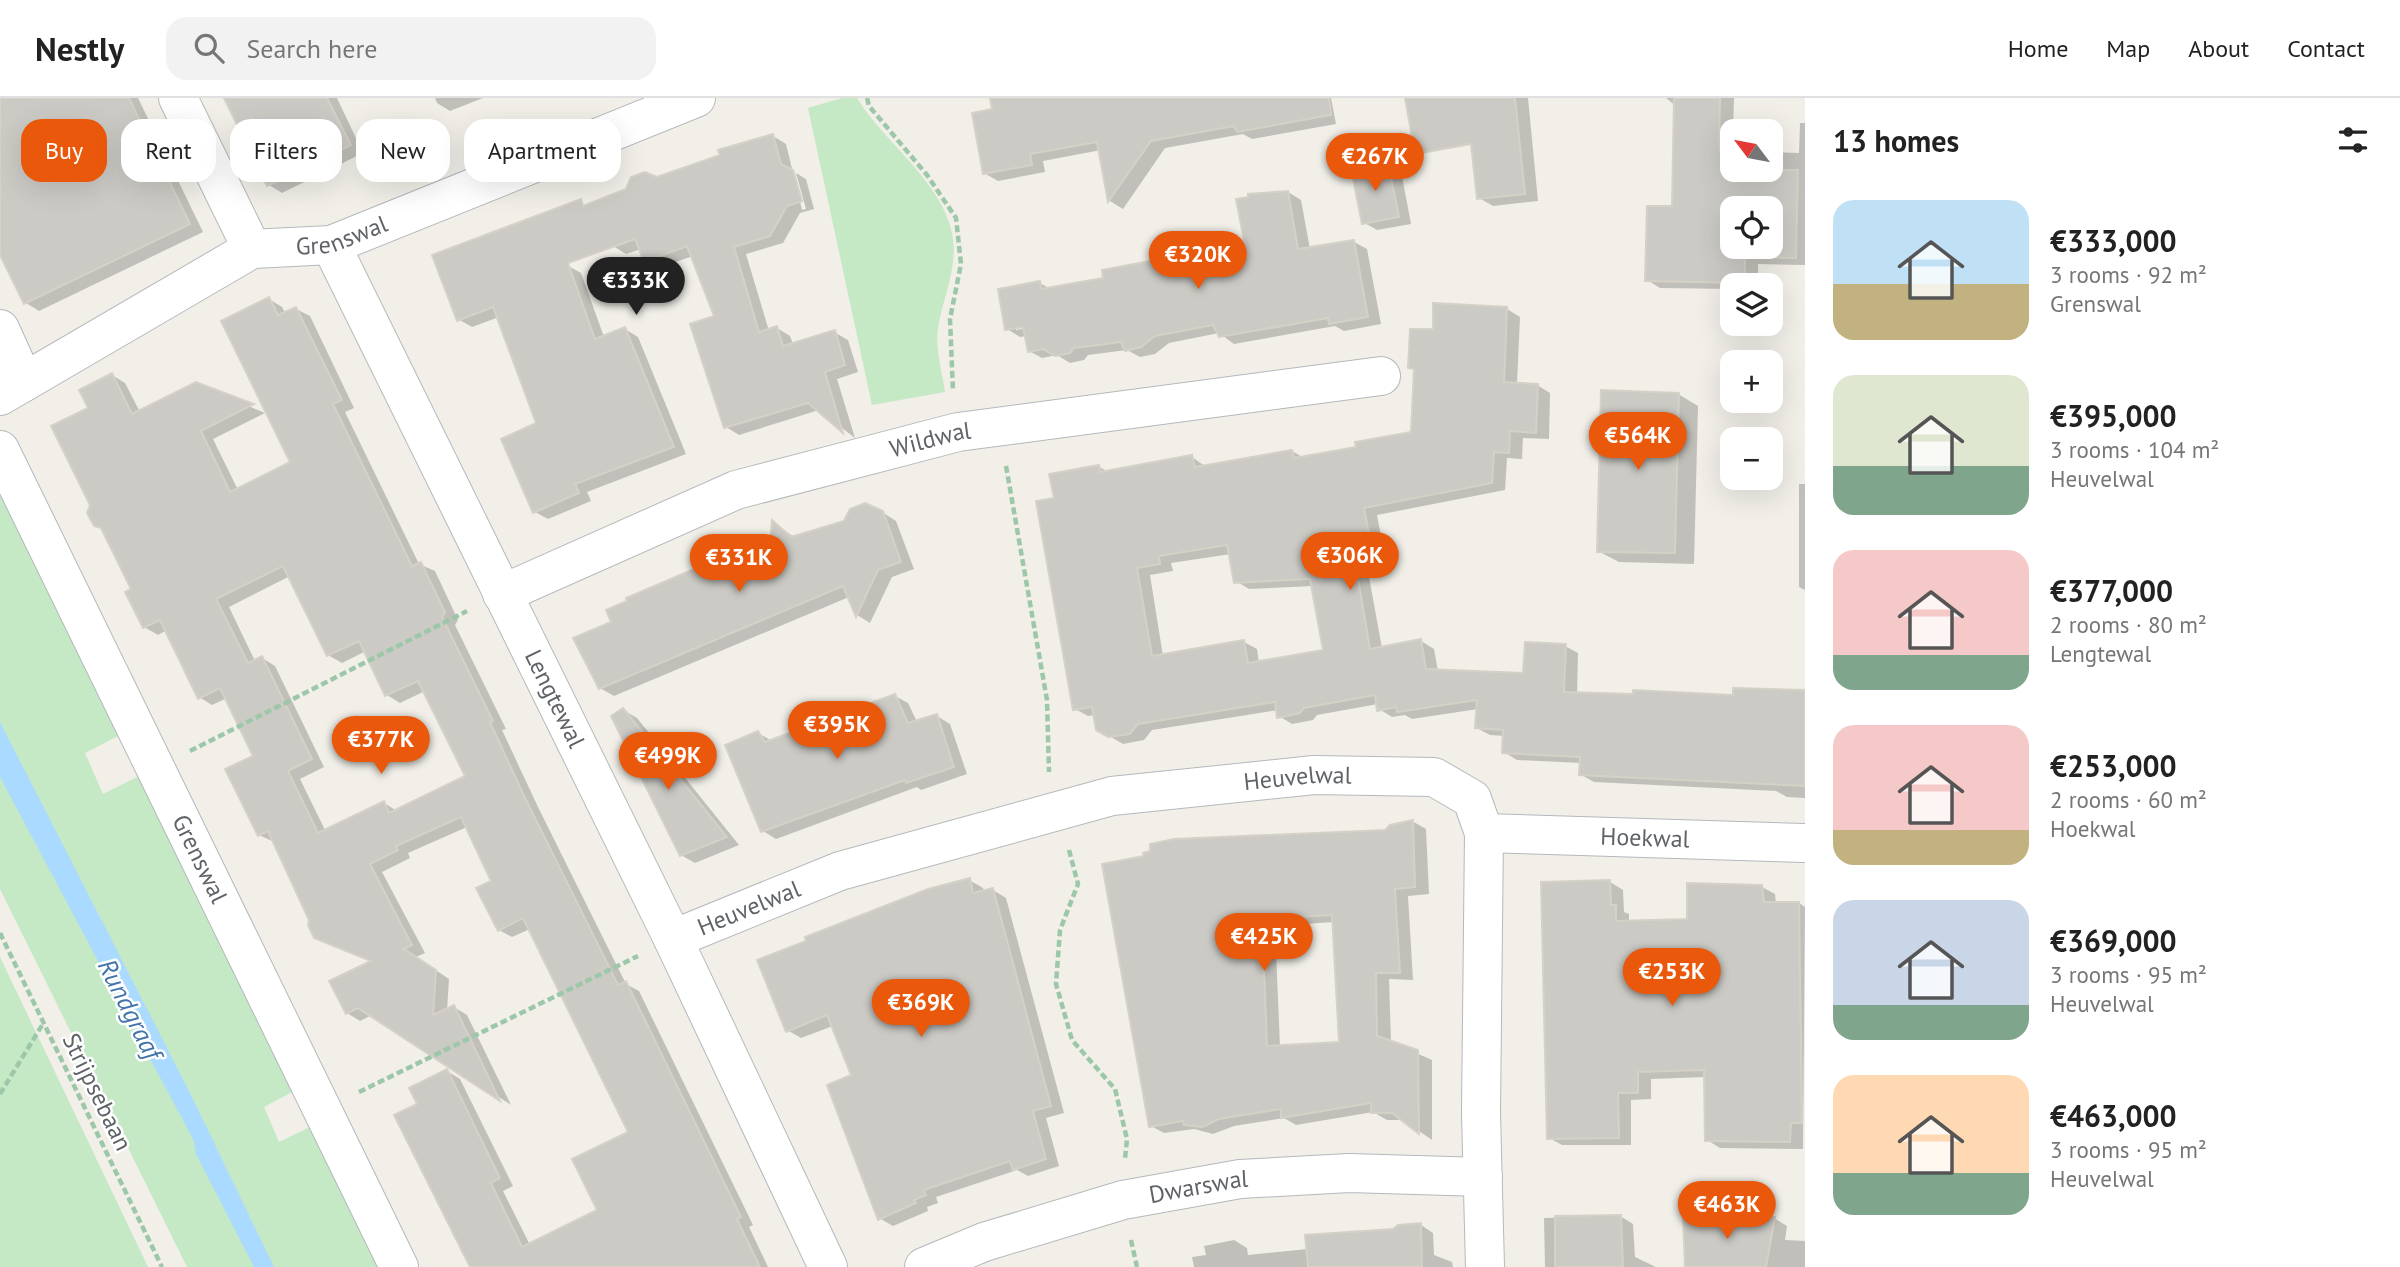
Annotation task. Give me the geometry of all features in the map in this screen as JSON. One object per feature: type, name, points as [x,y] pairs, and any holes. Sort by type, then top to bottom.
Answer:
[{"type":"street","points":[[178,98],[252,249]]},
{"type":"street","name":"Grenswal","points":[[12,389],[252,249],[331,245],[696,98]]},
{"type":"street","name":"Lengtewal","points":[[331,245],[673,939],[828,1267]]},
{"type":"street","points":[[0,329],[12,389]]},
{"type":"street","name":"Wildwal","points":[[502,594],[736,490],[958,432],[1381,376]]},
{"type":"street","name":"Grenswal","points":[[0,450],[399,1267]]},
{"type":"street","name":"Heuvelwal","points":[[673,939],[840,871],[1112,796],[1314,775],[1434,777],[1472,799],[1484,833],[1485,1267]]},
{"type":"street","name":"Hoekwal","points":[[1484,833],[1805,843]]},
{"type":"street","name":"Dwarswal","points":[[924,1267],[984,1242],[1123,1200],[1240,1179],[1349,1173],[1483,1177]]},
{"type":"path","points":[[867,98],[869,106],[927,175],[956,218],[961,264],[950,319],[950,369],[958,432]]},
{"type":"path","points":[[999,426],[1046,700],[1051,813],[1066,841],[1078,884],[1060,930],[1056,984],[1072,1040],[1115,1088],[1127,1139],[1123,1200]]},
{"type":"path","points":[[155,769],[502,594]]},
{"type":"path","name":"Strijpsebaan","points":[[0,933],[162,1267]]},
{"type":"path","points":[[322,1110],[673,939]]},
{"type":"path","points":[[0,1094],[44,1022]]},
{"type":"green space","points":[[842,98],[857,98],[868,115],[924,178],[946,214],[954,245],[952,269],[937,336],[945,392],[872,405],[808,108]]},
{"type":"green space","points":[[0,488],[124,733],[85,753],[103,794],[141,775],[296,1090],[264,1107],[279,1142],[310,1127],[380,1267],[187,1267],[0,889]]},
{"type":"green space","points":[[0,957],[148,1267],[0,1267]]},
{"type":"water","name":"Rundgraaf","points":[[0,722],[189,1091],[274,1267],[254,1267],[196,1154],[194,1141],[0,777]]},
{"type":"building","points":[[0,98],[129,98],[139,119],[121,119],[121,182],[170,182],[190,224],[24,304],[0,255]]},
{"type":"building","points":[[224,98],[327,98],[338,119],[234,119]]},
{"type":"building","points":[[990,98],[1329,98],[1331,115],[1237,132],[1234,126],[1151,141],[1108,202],[1097,142],[1030,154],[1032,165],[983,174],[972,113],[992,109]]},
{"type":"building","points":[[1405,98],[1515,98],[1525,194],[1477,199],[1471,144],[1415,154]]},
{"type":"building","points":[[1674,98],[1720,98],[1720,182],[1783,182],[1783,170],[1798,170],[1796,258],[1783,258],[1783,196],[1720,196],[1720,259],[1745,259],[1745,273],[1720,273],[1720,282],[1645,281],[1647,206],[1672,206]]},
{"type":"building","points":[[342,127],[351,145],[342,149]]},
{"type":"building","points":[[773,134],[781,164],[793,170],[802,201],[787,206],[770,236],[734,247],[759,332],[777,326],[783,346],[835,330],[845,365],[825,372],[843,433],[808,403],[724,428],[690,324],[714,316],[687,246],[644,262],[635,239],[568,263],[595,339],[625,327],[674,447],[575,484],[579,493],[533,513],[501,439],[536,423],[493,307],[457,321],[432,255],[581,199],[583,206],[626,189],[631,177],[645,172],[657,177],[720,155],[718,150]]},
{"type":"building","points":[[1388,162],[1399,217],[1362,224],[1351,168]]},
{"type":"building","points":[[1288,191],[1298,249],[1354,240],[1368,317],[1329,324],[1328,318],[1219,337],[1213,325],[1155,336],[1141,347],[1125,351],[1121,342],[1074,348],[1070,353],[1055,356],[1043,349],[1028,352],[1023,327],[1005,330],[998,289],[1040,281],[1041,289],[1103,278],[1102,270],[1181,255],[1183,268],[1247,256],[1236,199],[1248,197],[1248,194]]},
{"type":"building","points":[[269,297],[278,315],[296,307],[342,400],[333,404],[412,566],[421,562],[445,612],[442,617],[493,721],[490,722],[525,798],[618,985],[626,981],[741,1217],[737,1219],[760,1267],[470,1267],[394,1115],[417,1104],[409,1088],[447,1069],[500,1178],[491,1183],[522,1247],[597,1210],[572,1159],[628,1132],[523,918],[498,931],[476,888],[491,881],[461,817],[396,846],[398,850],[370,864],[412,945],[404,949],[436,970],[433,1015],[454,1005],[500,1101],[358,1008],[346,1014],[329,981],[371,961],[314,938],[308,925],[309,920],[268,831],[258,836],[225,769],[253,756],[220,688],[198,699],[160,620],[143,628],[125,592],[131,589],[101,528],[94,526],[87,513],[90,505],[51,426],[88,408],[79,390],[112,373],[132,414],[196,382],[254,404],[201,431],[230,492],[290,462],[221,321]],"holes":[[[283,566],[327,656],[359,641],[385,696],[418,681],[465,776],[389,813],[384,801],[318,833],[288,771],[312,759],[262,656],[248,663],[216,599]]]},
{"type":"building","points":[[1433,303],[1507,307],[1504,382],[1538,384],[1536,433],[1510,431],[1509,453],[1494,452],[1492,483],[1364,508],[1369,534],[1351,537],[1370,649],[1421,639],[1426,669],[1523,673],[1525,642],[1566,644],[1564,692],[1633,694],[1633,690],[1733,695],[1733,688],[1805,690],[1805,786],[1579,775],[1580,757],[1502,753],[1503,730],[1475,728],[1477,700],[1397,712],[1396,707],[1377,711],[1375,695],[1304,708],[1300,713],[1277,718],[1275,702],[1138,724],[1130,734],[1108,737],[1096,730],[1092,707],[1073,710],[1036,501],[1054,498],[1049,474],[1099,465],[1100,472],[1192,455],[1195,467],[1292,450],[1294,458],[1356,447],[1355,442],[1411,432],[1414,369],[1408,368],[1410,329],[1433,329]],"holes":[[[1227,545],[1234,583],[1310,579],[1323,650],[1248,663],[1244,640],[1152,656],[1137,568],[1160,564],[1159,556]]]},
{"type":"building","points":[[1601,390],[1679,393],[1675,553],[1597,552]]},
{"type":"building","points":[[865,503],[883,511],[901,562],[878,570],[856,617],[843,586],[599,689],[573,638],[611,622],[606,610],[627,601],[626,598],[699,567],[700,571],[770,545],[772,520],[791,537],[844,521],[850,509]]},
{"type":"building","points":[[895,694],[908,723],[937,714],[954,767],[906,783],[905,780],[761,832],[725,745],[758,731],[765,742]]},
{"type":"building","points":[[623,708],[727,837],[680,856],[611,716]]},
{"type":"building","points":[[1413,820],[1415,887],[1395,889],[1400,973],[1376,973],[1377,1036],[1418,1050],[1419,1134],[1392,1113],[1371,1113],[1371,1103],[1281,1118],[1281,1109],[1219,1119],[1202,1127],[1184,1125],[1183,1121],[1149,1127],[1102,864],[1144,856],[1143,853],[1150,851],[1150,844],[1174,839],[1385,830],[1390,825]],"holes":[[[1332,915],[1339,1042],[1267,1046],[1262,919]]]},
{"type":"building","points":[[970,878],[973,893],[993,888],[1051,1106],[1033,1111],[1046,1159],[1013,1170],[1010,1161],[924,1190],[926,1195],[914,1200],[916,1203],[878,1220],[827,1085],[851,1075],[827,1015],[786,1032],[757,960],[806,941],[805,937],[928,889]]},
{"type":"building","points":[[1610,880],[1611,905],[1616,905],[1616,921],[1687,919],[1687,883],[1762,885],[1764,902],[1799,902],[1802,1123],[1791,1123],[1790,1142],[1705,1141],[1704,1070],[1638,1072],[1638,1093],[1618,1093],[1619,1138],[1547,1139],[1541,882]]},
{"type":"building","points":[[1621,1215],[1623,1267],[1555,1267],[1555,1216]]},
{"type":"building","points":[[1683,1215],[1775,1217],[1766,1267],[1685,1267]]},
{"type":"building","points":[[1421,1223],[1422,1267],[1308,1267],[1305,1235],[1393,1229],[1398,1225]]}]
